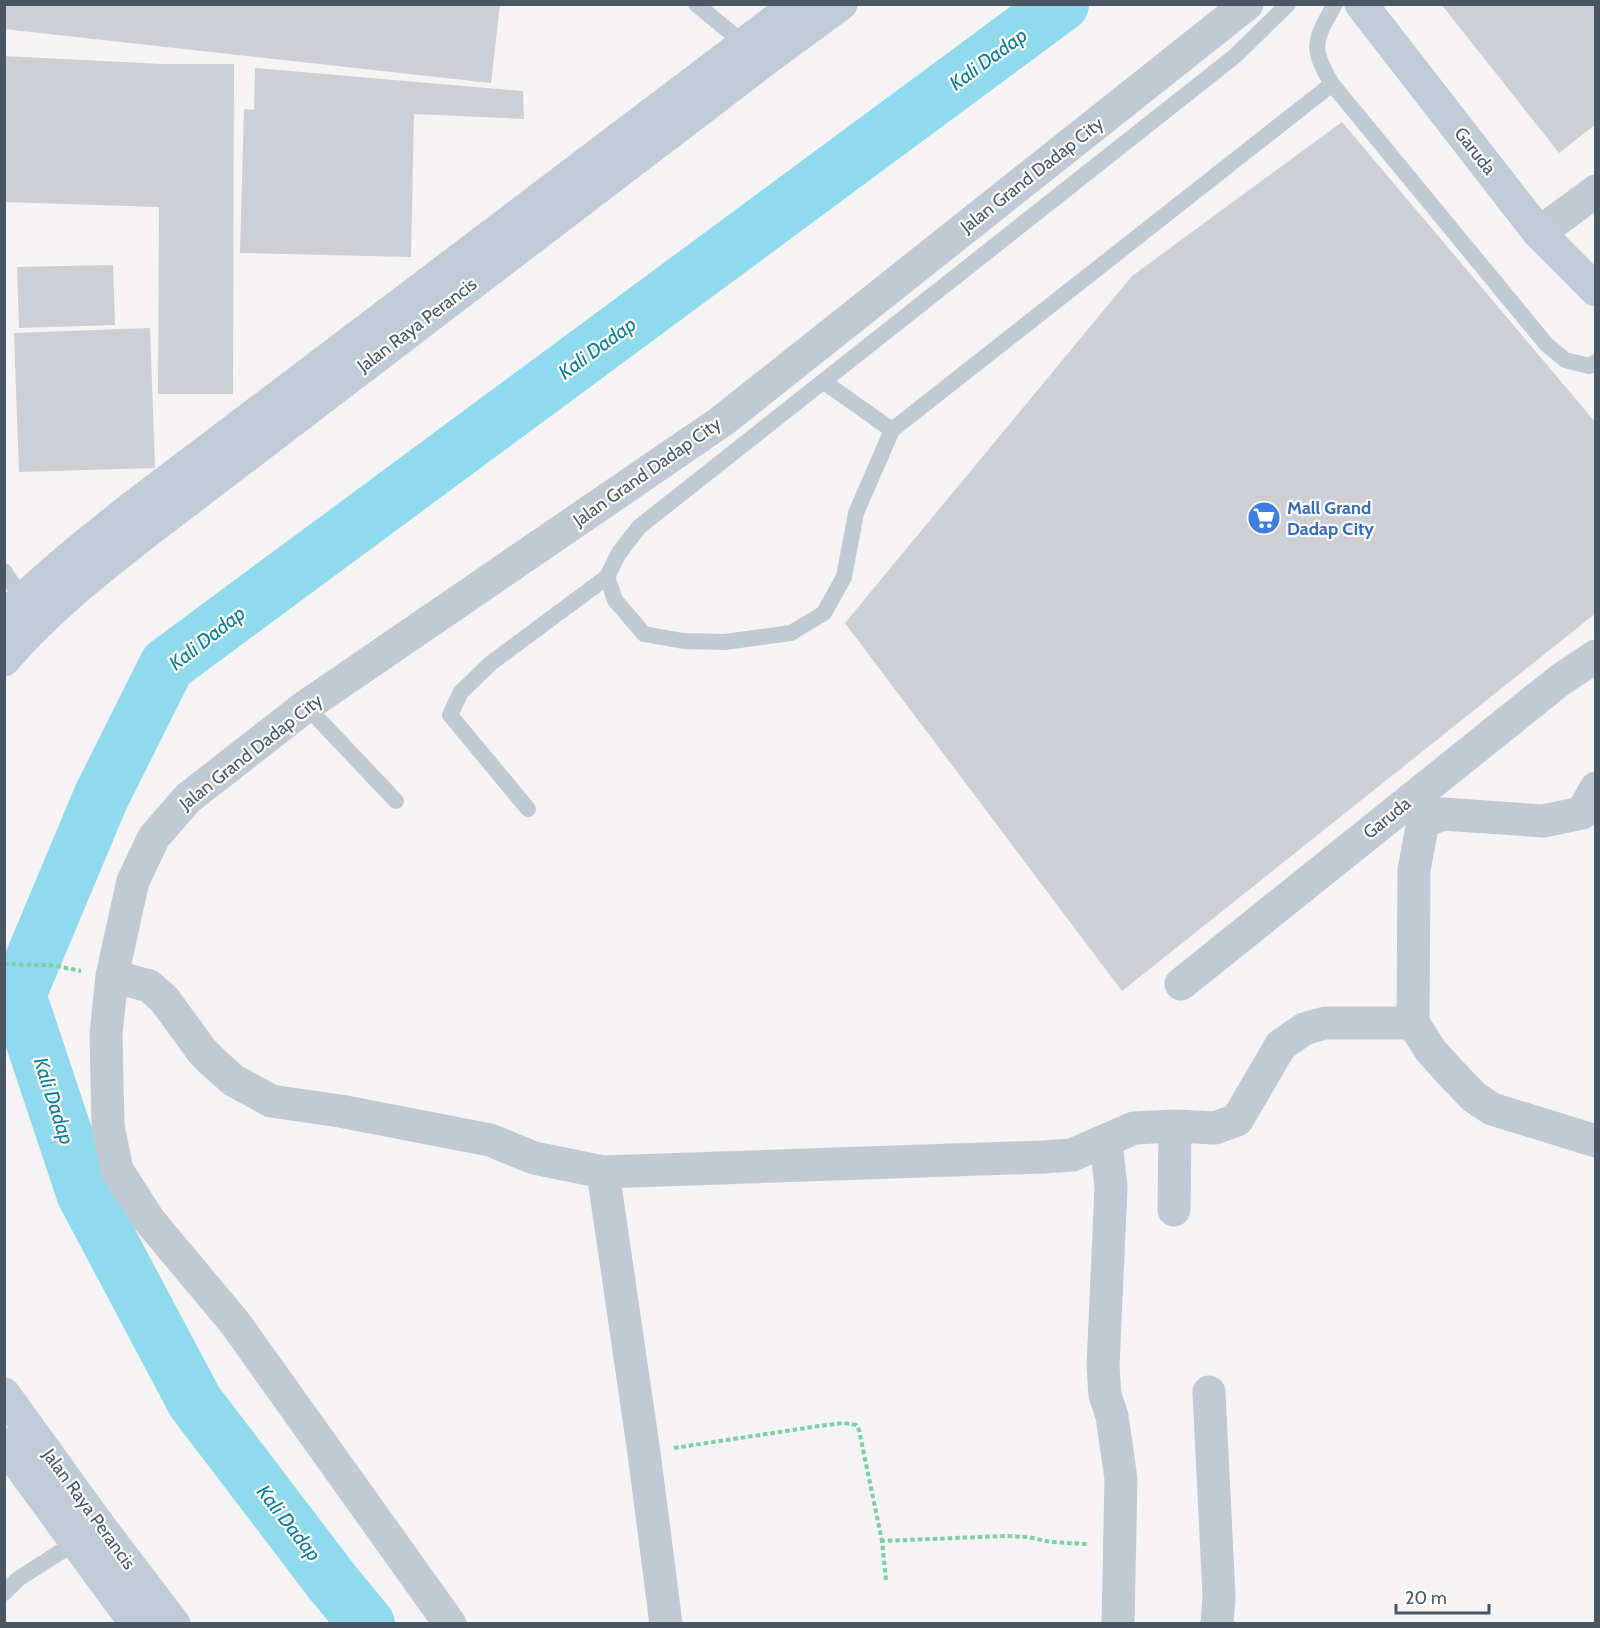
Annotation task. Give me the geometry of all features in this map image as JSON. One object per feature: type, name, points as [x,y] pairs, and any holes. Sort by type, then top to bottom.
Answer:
[{"type":"street","name":"Jalan Raya Perancis","points":[[754,51],[797,4]]},
{"type":"street","name":"Jalan Raya Perancis","points":[[4,660],[22,613],[70,558],[133,507],[754,51],[841,4]]},
{"type":"street","name":"Jalan Grand Dadap City","points":[[450,1623],[235,1323],[149,1220],[117,1170],[108,1126],[106,1034],[112,976],[133,881],[153,837],[188,798],[306,706],[722,421],[1247,4]]},
{"type":"street","name":"Garuda","points":[[1361,4],[1539,233],[1596,290]]},
{"type":"street","points":[[1539,233],[1596,191]]},
{"type":"street","name":"Garuda","points":[[1181,984],[1560,680],[1596,656]]},
{"type":"street","points":[[1596,788],[1582,813],[1543,821],[1443,814],[1423,822],[1414,870],[1413,1023],[1431,1051],[1450,1072],[1474,1097],[1492,1109],[1596,1142]]},
{"type":"street","points":[[112,976],[149,986],[164,999],[202,1051],[214,1063],[233,1080],[271,1101],[490,1140],[534,1158],[603,1172],[1072,1155],[1134,1128],[1175,1126],[1215,1128],[1238,1120],[1281,1044],[1304,1029],[1324,1023],[1413,1023]]},
{"type":"street","points":[[1174,1210],[1175,1126]]},
{"type":"street","points":[[1106,1141],[1111,1188],[1103,1366],[1105,1395],[1112,1416],[1121,1479],[1118,1623]]},
{"type":"street","points":[[603,1172],[644,1452],[666,1623]]},
{"type":"street","points":[[1209,1392],[1219,1596],[1217,1623]]},
{"type":"street","name":"Jalan Raya Perancis","points":[[4,1394],[88,1534],[136,1623]]},
{"type":"street","name":"Jalan Raya Perancis","points":[[4,1444],[174,1623]]},
{"type":"lane","points":[[696,4],[754,51]]},
{"type":"lane","points":[[528,808],[450,715],[461,692],[491,663],[607,577],[619,553],[639,527],[1235,56],[1288,4]]},
{"type":"lane","points":[[1335,4],[1318,34],[1318,61],[1332,84],[1546,344],[1565,360],[1589,366],[1596,362]]},
{"type":"lane","points":[[607,577],[615,600],[644,634],[683,641],[725,642],[791,633],[824,613],[844,577],[856,513],[892,430],[1332,84]]},
{"type":"lane","points":[[824,382],[892,430]]},
{"type":"lane","points":[[4,571],[22,613]]},
{"type":"lane","points":[[306,706],[396,801]]},
{"type":"lane","points":[[4,1593],[18,1579],[88,1534]]},
{"type":"path","points":[[4,964],[51,965]]},
{"type":"path","points":[[644,1452],[819,1426],[844,1423],[856,1425],[859,1430],[882,1541],[886,1580]]},
{"type":"path","points":[[882,1541],[1005,1536],[1028,1537],[1050,1542],[1118,1545]]},
{"type":"building","points":[[4,4],[500,4],[491,83],[4,29]]},
{"type":"building","points":[[1441,4],[1596,4],[1596,124],[1559,153]]},
{"type":"building","points":[[4,56],[161,64],[234,64],[233,394],[158,394],[159,207],[4,202]]},
{"type":"building","points":[[255,68],[523,91],[524,119],[414,114],[411,257],[240,253],[244,109],[254,110]]},
{"type":"building","name":"Mall Grand Dadap City","points":[[1342,122],[1596,423],[1596,613],[1122,991],[845,623],[1132,276]]},
{"type":"building","points":[[113,265],[115,325],[19,328],[17,267]]},
{"type":"building","points":[[150,328],[155,468],[19,472],[14,333]]},
{"type":"waterway","name":"Kali Dadap","points":[[367,1624],[195,1402],[84,1193],[18,995],[101,797],[167,665],[1061,4]]},
{"type":"place","name":"Mall Grand Dadap City","points":[[1264,518]]}]
